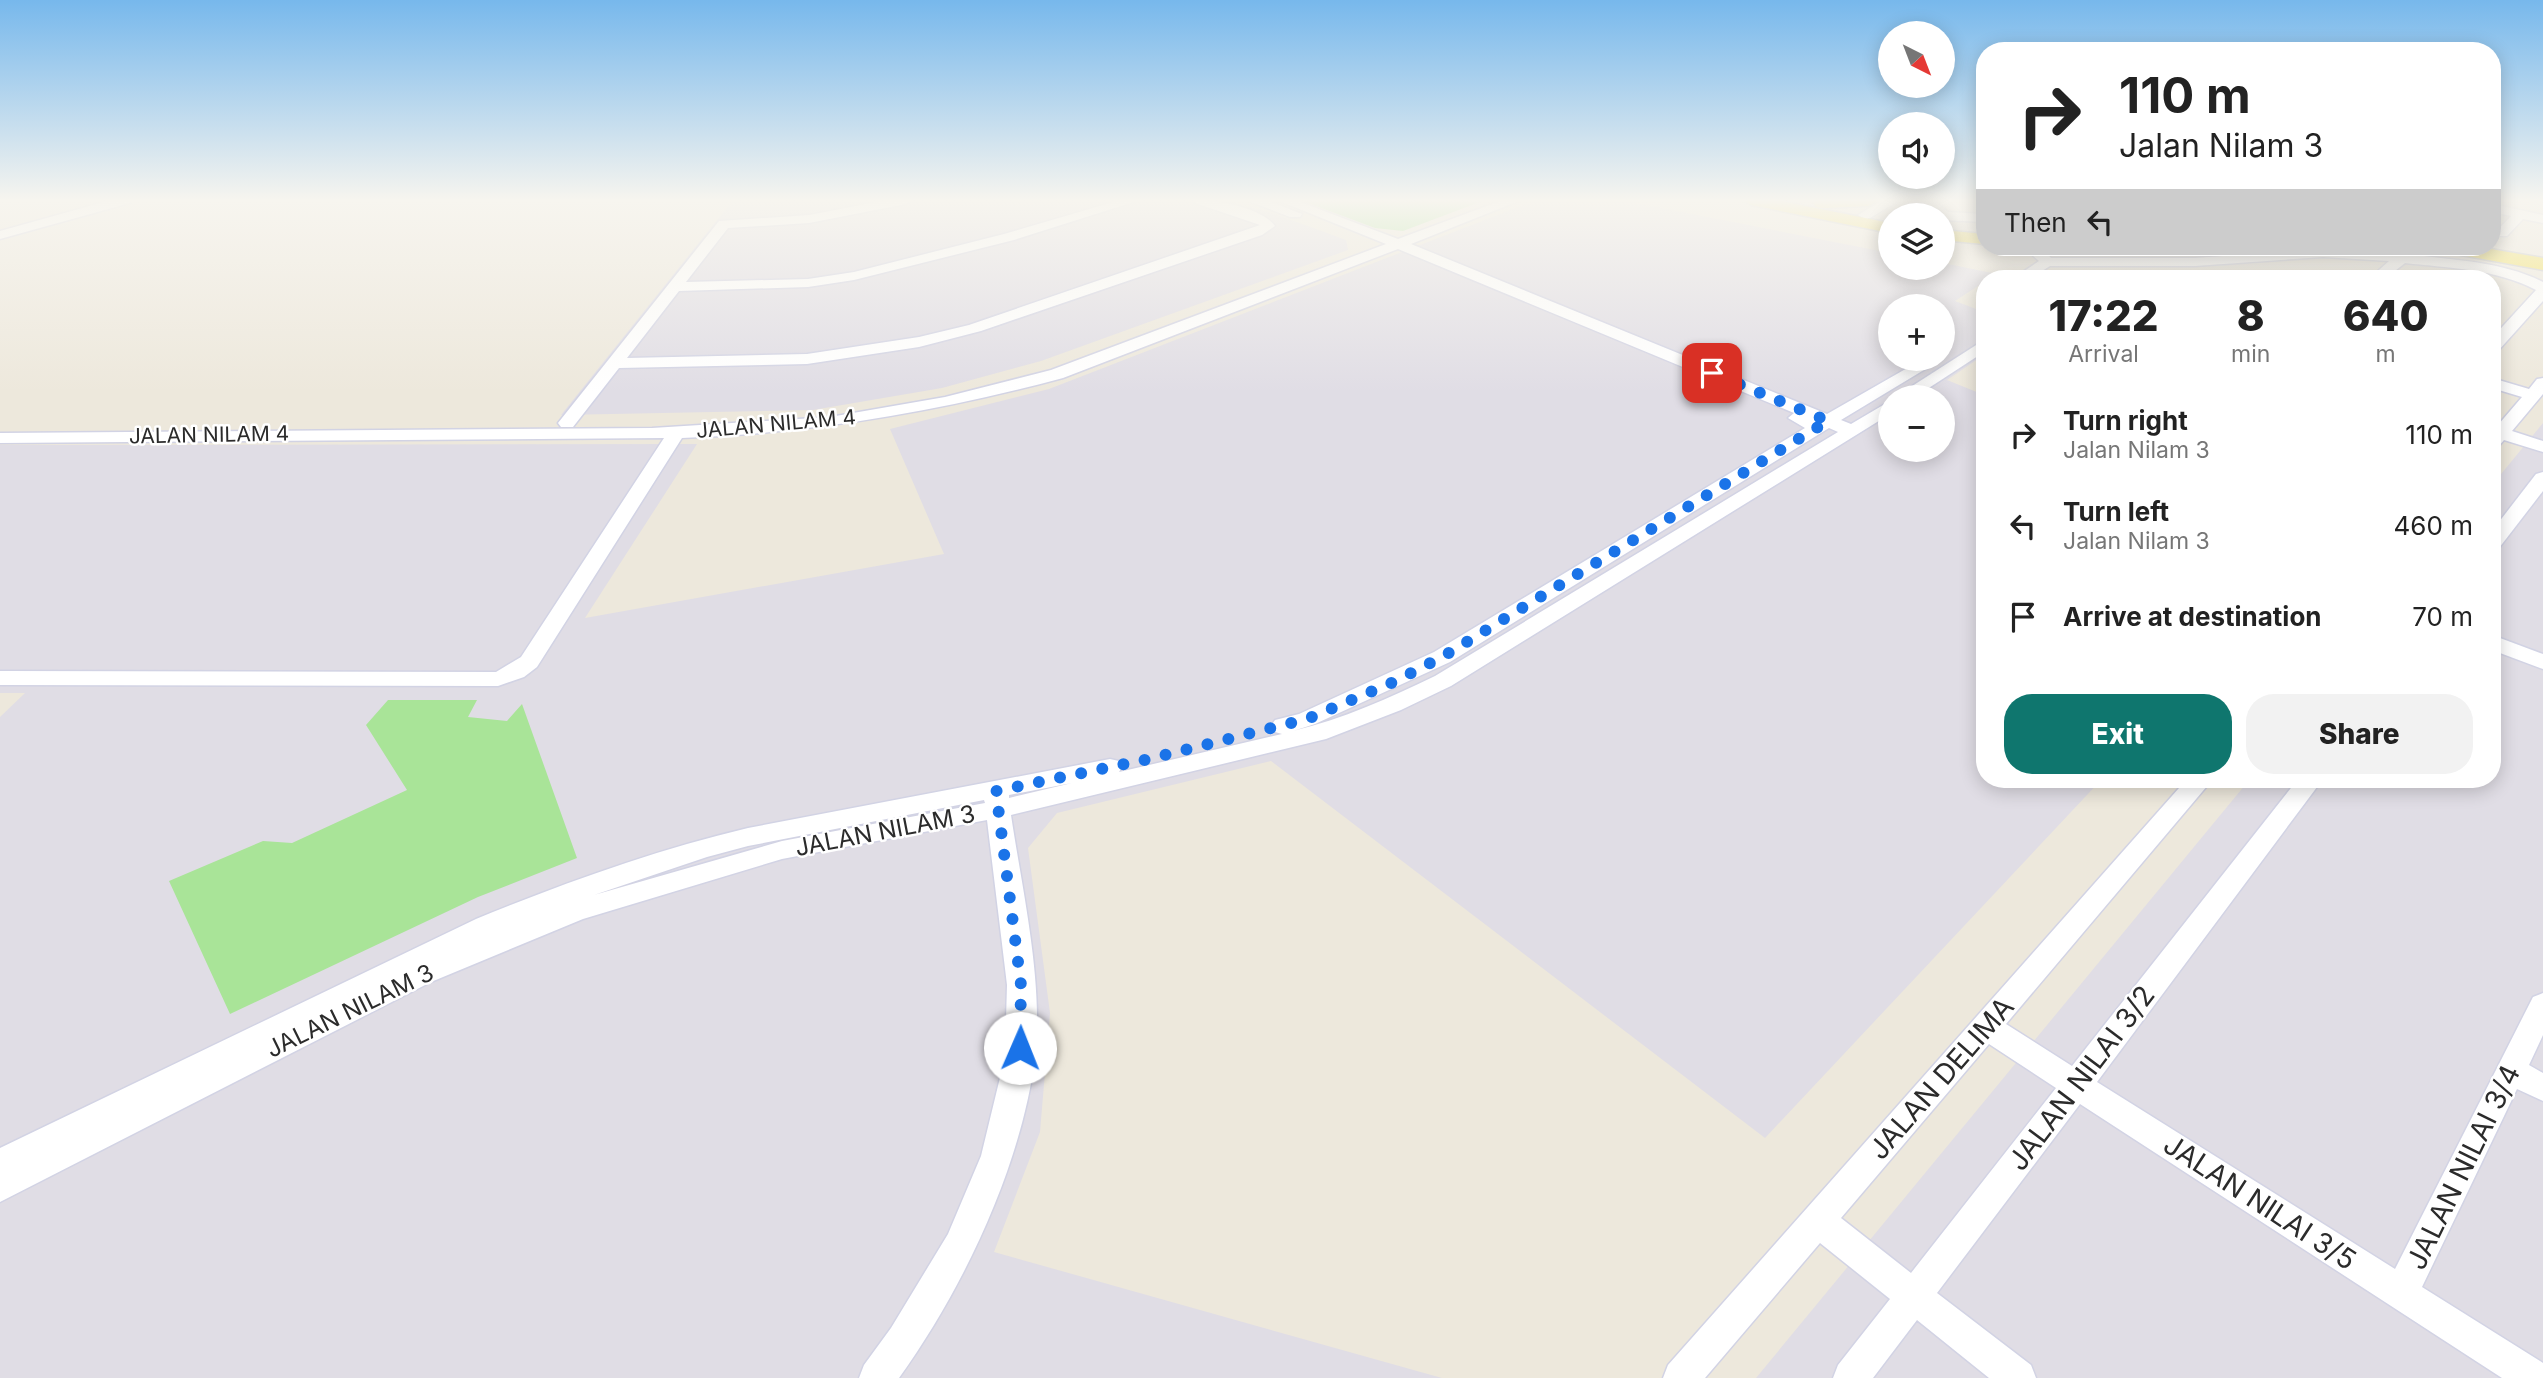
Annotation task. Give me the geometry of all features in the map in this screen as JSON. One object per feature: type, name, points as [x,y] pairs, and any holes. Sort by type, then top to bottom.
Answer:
[{"type":"street","points":[[567,423],[692,264]]},
{"type":"street","points":[[674,287],[808,284],[901,264]]},
{"type":"street","points":[[614,363],[807,359],[919,342],[975,328],[1165,264]]},
{"type":"street","name":"JALAN NILAM 4","points":[[0,426],[681,424],[820,414],[960,390],[1056,363],[1334,264]]},
{"type":"street","name":"JALAN NILAM 4","points":[[0,438],[676,433],[755,429],[836,420],[900,411],[987,393],[1058,374],[1339,264]]},
{"type":"street","points":[[1435,264],[1835,429],[1917,371]]},
{"type":"street","points":[[2461,264],[2489,270]]},
{"type":"street","points":[[2501,272],[2522,277],[2542,288],[2501,337]]},
{"type":"street","points":[[1955,345],[1976,333]]},
{"type":"street","points":[[1922,385],[1976,350]]},
{"type":"street","points":[[2501,385],[2534,394]]},
{"type":"street","points":[[2501,394],[2534,394]]},
{"type":"street","points":[[2501,432],[2534,394]]},
{"type":"street","name":"JALAN NILAM 3","points":[[0,1187],[421,974],[575,911],[782,850],[997,800],[1318,733],[1393,705],[1443,681],[1835,429],[1878,411]]},
{"type":"street","points":[[0,678],[498,679],[507,676],[529,662],[676,433]]},
{"type":"street","points":[[2501,439],[2543,447]]},
{"type":"street","points":[[2501,532],[2543,478]]},
{"type":"street","points":[[2501,646],[2543,662]]},
{"type":"street","name":"JALAN DELIMA","points":[[1682,1378],[2193,788]]},
{"type":"street","name":"JALAN NILAI 3/2","points":[[1851,1378],[2304,788]]},
{"type":"street","points":[[877,1378],[904,1341],[960,1245],[997,1156],[1020,1058],[1021,985],[997,800]]},
{"type":"street","name":"JALAN NILAM 3","points":[[0,1164],[417,959],[552,899],[654,862],[726,842],[997,800]]},
{"type":"street","name":"JALAN NILAI 3/4","points":[[2401,1293],[2543,1004]]},
{"type":"street","name":"JALAN NILAI 3/5","points":[[1986,1027],[2534,1378]]},
{"type":"street","points":[[2510,1070],[2543,1088]]},
{"type":"street","points":[[1818,1221],[2018,1378]]},
{"type":"shaded area","points":[[682,264],[1308,264],[1041,361],[942,388],[813,410],[561,415]]},
{"type":"shaded area","points":[[1370,264],[1878,264],[1878,280],[1955,280],[1955,265],[1977,270],[1976,287],[1955,301],[1976,309],[1976,360],[1947,380],[1976,392],[1976,788],[2094,788],[1765,1138],[1271,761],[1057,813],[1028,848],[1050,1013],[1040,1132],[994,1252],[1442,1378],[0,1378],[0,717],[25,693],[0,693],[0,445],[697,444],[585,618],[944,554],[890,429],[1049,389]]},
{"type":"shaded area","points":[[2543,423],[2543,1378],[1756,1378],[2243,788],[2501,788],[2501,474]]},
{"type":"green space","points":[[388,700],[477,700],[468,717],[507,721],[522,704],[577,858],[478,897],[230,1014],[169,881],[263,841],[292,843],[407,790],[366,725]]},
{"type":"route","points":[[1020,1048],[1021,985],[996,791],[1149,759],[1307,719],[1396,681],[1442,657],[1828,421],[1712,373]]}]
